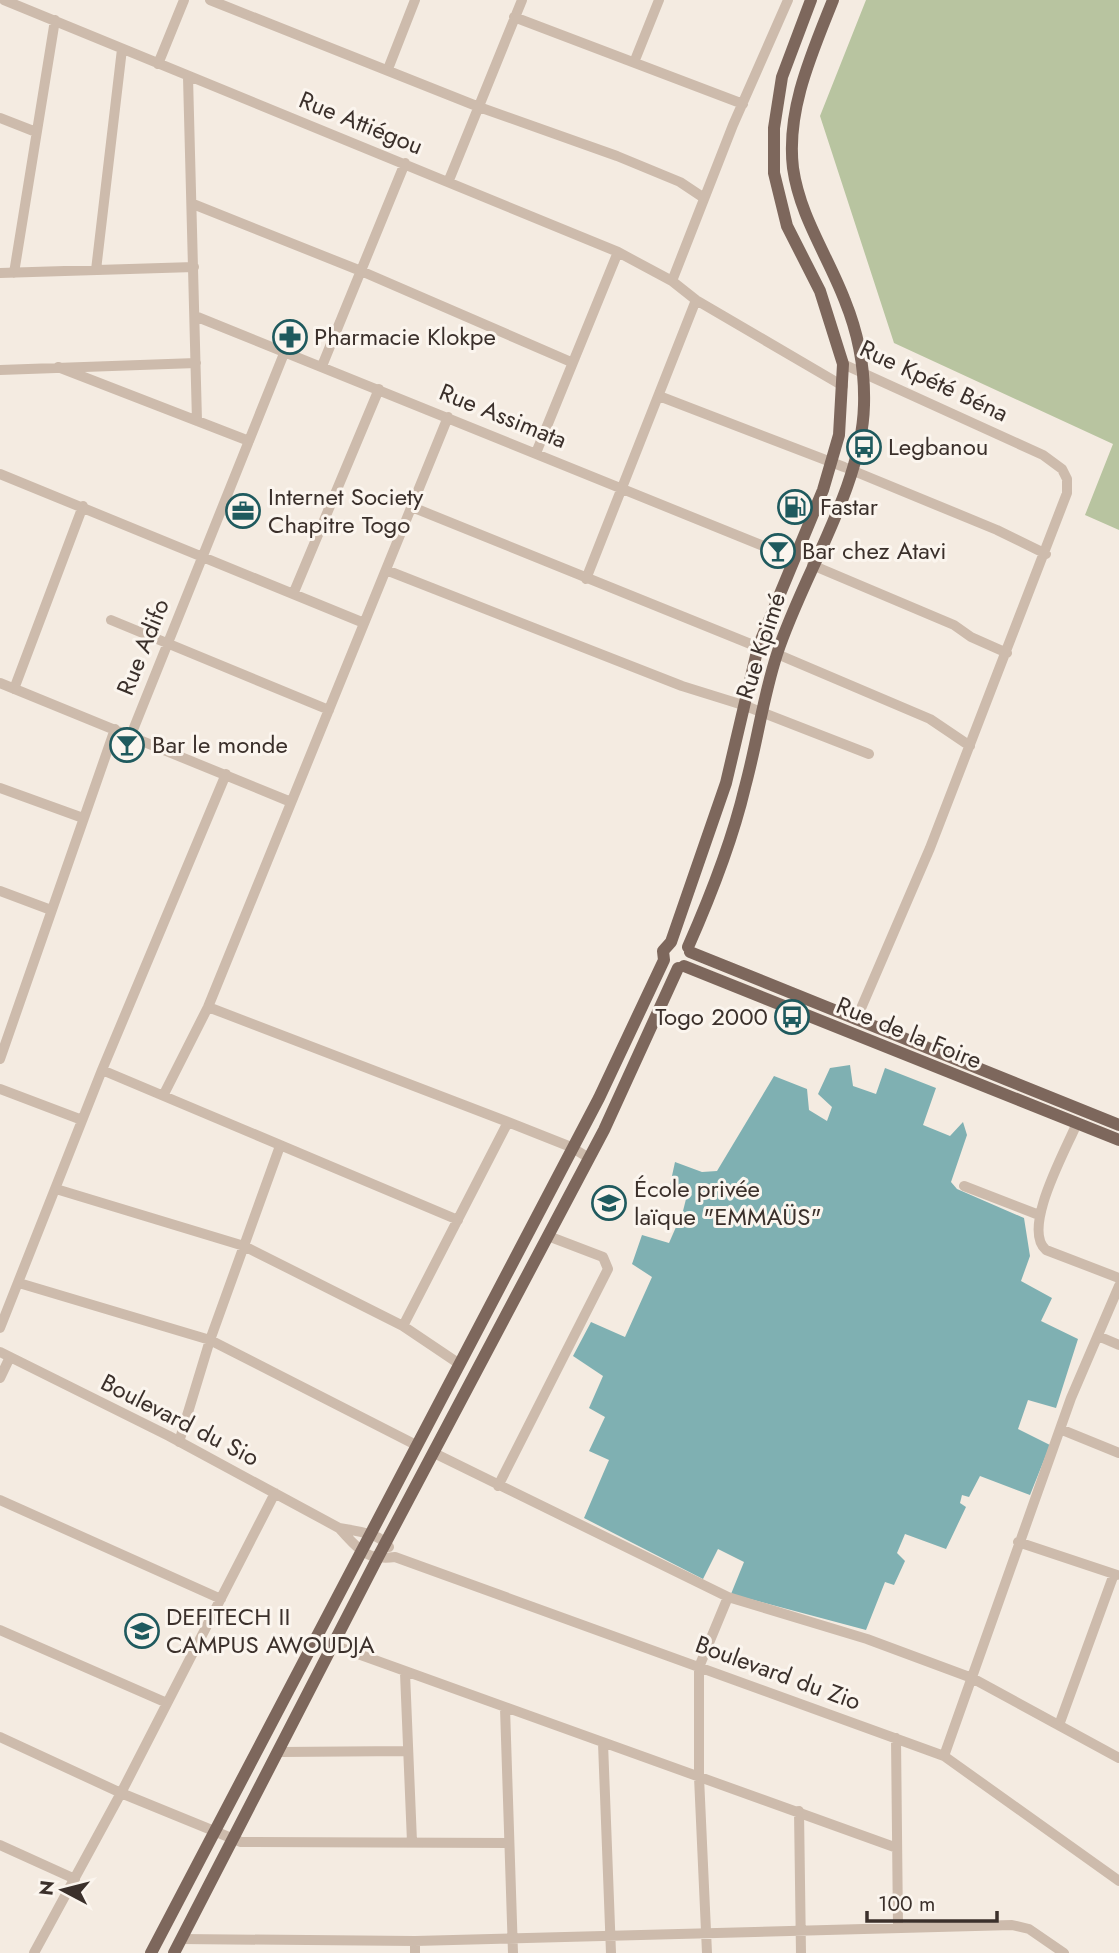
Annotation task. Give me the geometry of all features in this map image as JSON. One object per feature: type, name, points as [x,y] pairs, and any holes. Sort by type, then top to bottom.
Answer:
[{"type":"main road","points":[[811,0],[796,34],[815,45]]},
{"type":"main road","name":"Rue Kpimé","points":[[689,949],[734,826],[777,654],[852,470],[862,429],[864,375],[845,301],[806,217],[793,167],[796,115],[802,82],[833,0]]},
{"type":"main road","name":"Rue Kpété Béna","points":[[796,34],[775,107],[774,173],[787,226],[820,291],[843,364]]},
{"type":"main road","points":[[151,1953],[599,1098],[664,960],[664,948],[671,942],[715,818],[758,648],[834,463],[844,386],[843,364]]},
{"type":"main road","points":[[671,942],[680,941],[689,949],[856,1020],[1119,1125]]},
{"type":"main road","points":[[174,1953],[377,1559],[616,1108],[689,949]]},
{"type":"main road","points":[[664,960],[670,966],[681,967]]},
{"type":"main road","name":"Rue de la Foire","points":[[681,967],[1119,1140]]},
{"type":"street","name":"Rue Attiégou","points":[[4,0],[188,77],[449,180],[618,252],[672,281],[696,300],[844,386]]},
{"type":"street","points":[[158,64],[184,0]]},
{"type":"street","points":[[210,0],[478,107],[617,156],[680,182],[704,198]]},
{"type":"street","points":[[388,69],[415,0]]},
{"type":"street","points":[[449,180],[522,0]]},
{"type":"street","points":[[635,60],[659,0]]},
{"type":"street","points":[[672,281],[788,0]]},
{"type":"street","points":[[514,17],[635,60],[743,104]]},
{"type":"street","points":[[14,272],[55,20]]},
{"type":"street","points":[[96,270],[122,49]]},
{"type":"street","points":[[188,77],[197,421]]},
{"type":"street","points":[[0,118],[36,132]]},
{"type":"street","points":[[322,366],[405,163]]},
{"type":"street","points":[[193,204],[361,271],[572,362]]},
{"type":"street","points":[[536,453],[618,252]]},
{"type":"street","points":[[0,273],[194,267]]},
{"type":"street","points":[[586,579],[696,300]]},
{"type":"street","name":"Rue Assimata","points":[[195,316],[793,558]]},
{"type":"street","name":"Rue Adifo","points":[[0,1059],[115,729],[131,736],[285,351]]},
{"type":"street","points":[[0,370],[196,363]]},
{"type":"street","name":"Rue Kpété Béna","points":[[843,364],[1043,455],[1062,469],[1067,479],[1067,493],[1046,554]]},
{"type":"street","points":[[58,367],[248,441]]},
{"type":"street","points":[[294,592],[379,389]]},
{"type":"street","points":[[659,396],[852,470],[998,530],[1046,554],[970,746],[856,1020]]},
{"type":"street","points":[[164,1094],[208,1007],[448,417]]},
{"type":"street","points":[[0,474],[294,592],[364,623]]},
{"type":"street","points":[[14,689],[83,506]]},
{"type":"street","points":[[412,507],[758,648]]},
{"type":"street","points":[[812,565],[954,625],[971,637],[1007,653]]},
{"type":"street","points":[[386,570],[682,686],[761,711],[869,754]]},
{"type":"street","points":[[111,620],[328,710]]},
{"type":"street","points":[[777,654],[930,719],[970,746]]},
{"type":"street","points":[[0,683],[115,729]]},
{"type":"street","points":[[131,736],[291,802]]},
{"type":"street","points":[[0,1328],[102,1070],[226,774]]},
{"type":"street","points":[[0,788],[83,818]]},
{"type":"street","points":[[0,891],[51,910]]},
{"type":"street","points":[[208,1007],[572,1147],[589,1158]]},
{"type":"street","points":[[102,1070],[458,1220]]},
{"type":"street","points":[[0,1089],[82,1120]]},
{"type":"street","points":[[403,1326],[508,1122]]},
{"type":"street","points":[[1077,1123],[1039,1215],[1039,1241],[1046,1250],[1119,1278]]},
{"type":"street","points":[[179,1442],[210,1340],[280,1146]]},
{"type":"street","points":[[964,1186],[1039,1215]]},
{"type":"street","points":[[56,1189],[244,1246],[403,1326],[458,1363]]},
{"type":"street","points":[[498,1486],[608,1269],[603,1257],[548,1236]]},
{"type":"street","points":[[19,1283],[210,1340],[415,1445]]},
{"type":"street","points":[[944,1756],[1060,1429],[1119,1286]]},
{"type":"street","points":[[1098,1336],[1119,1345]]},
{"type":"street","points":[[0,1378],[5,1354]]},
{"type":"street","name":"Boulevard du Sio","points":[[5,1354],[179,1442],[339,1528],[369,1534],[386,1542]]},
{"type":"street","points":[[1060,1429],[1119,1453]]},
{"type":"street","points":[[434,1453],[728,1597],[867,1639],[972,1678],[1119,1758]]},
{"type":"street","points":[[34,1953],[121,1793],[275,1493]]},
{"type":"street","points":[[0,1500],[220,1599]]},
{"type":"street","name":"Boulevard du Sio","points":[[339,1528],[360,1550],[377,1559]]},
{"type":"street","points":[[386,1542],[395,1557]]},
{"type":"street","points":[[1018,1542],[1116,1575],[1059,1725]]},
{"type":"street","name":"Boulevard du Zio","points":[[377,1559],[395,1557],[944,1756],[1119,1881]]},
{"type":"street","points":[[707,1953],[698,1777],[699,1667],[728,1597]]},
{"type":"street","points":[[0,1630],[167,1703]]},
{"type":"street","points":[[333,1645],[897,1848]]},
{"type":"street","points":[[405,1673],[412,1842]]},
{"type":"street","points":[[505,1708],[513,1953]]},
{"type":"street","points":[[0,1737],[121,1793],[233,1840],[509,1843]]},
{"type":"street","points":[[896,1738],[898,1928]]},
{"type":"street","points":[[603,1742],[611,1953]]},
{"type":"street","points":[[279,1752],[408,1751]]},
{"type":"street","points":[[799,1811],[801,1953]]},
{"type":"street","points":[[0,1845],[75,1879]]},
{"type":"street","points":[[181,1939],[318,1947],[513,1937],[1019,1926],[1064,1953]]},
{"type":"street","points":[[415,1941],[415,1953]]},
{"type":"green space","points":[[866,0],[1119,0],[1119,530],[1085,515],[1113,444],[894,343],[820,116]]},
{"type":"water","points":[[850,1065],[853,1086],[876,1094],[885,1068],[936,1088],[923,1125],[950,1136],[963,1122],[967,1135],[951,1182],[957,1189],[1024,1218],[1030,1256],[1021,1281],[1052,1298],[1041,1321],[1078,1339],[1056,1408],[1028,1400],[1018,1429],[1050,1445],[1030,1495],[980,1476],[969,1497],[962,1495],[960,1503],[966,1507],[946,1549],[905,1534],[897,1553],[905,1561],[894,1585],[885,1582],[866,1630],[731,1594],[744,1562],[718,1549],[703,1579],[584,1518],[609,1460],[589,1451],[605,1417],[589,1408],[603,1376],[573,1356],[591,1322],[625,1337],[652,1277],[632,1264],[642,1235],[669,1243],[683,1211],[688,1191],[670,1185],[675,1162],[702,1172],[717,1171],[774,1076],[807,1089],[809,1110],[827,1121],[832,1107],[818,1094],[830,1068]]},
{"type":"place","name":"Pharmacie Klokpe","points":[[290,337]]},
{"type":"place","name":"Legbanou","points":[[864,447]]},
{"type":"place","name":"Fastar","points":[[795,507]]},
{"type":"place","name":"Internet Society Chapitre Togo","points":[[243,511]]},
{"type":"place","name":"Bar chez Atavi","points":[[778,551]]},
{"type":"place","name":"Bar le monde","points":[[127,745]]},
{"type":"place","name":"Togo 2000","points":[[792,1017]]},
{"type":"place","name":"École privée laïque \"EMMAÜS\"","points":[[609,1203]]},
{"type":"place","name":"DEFITECH II CAMPUS AWOUDJA","points":[[142,1631]]}]
